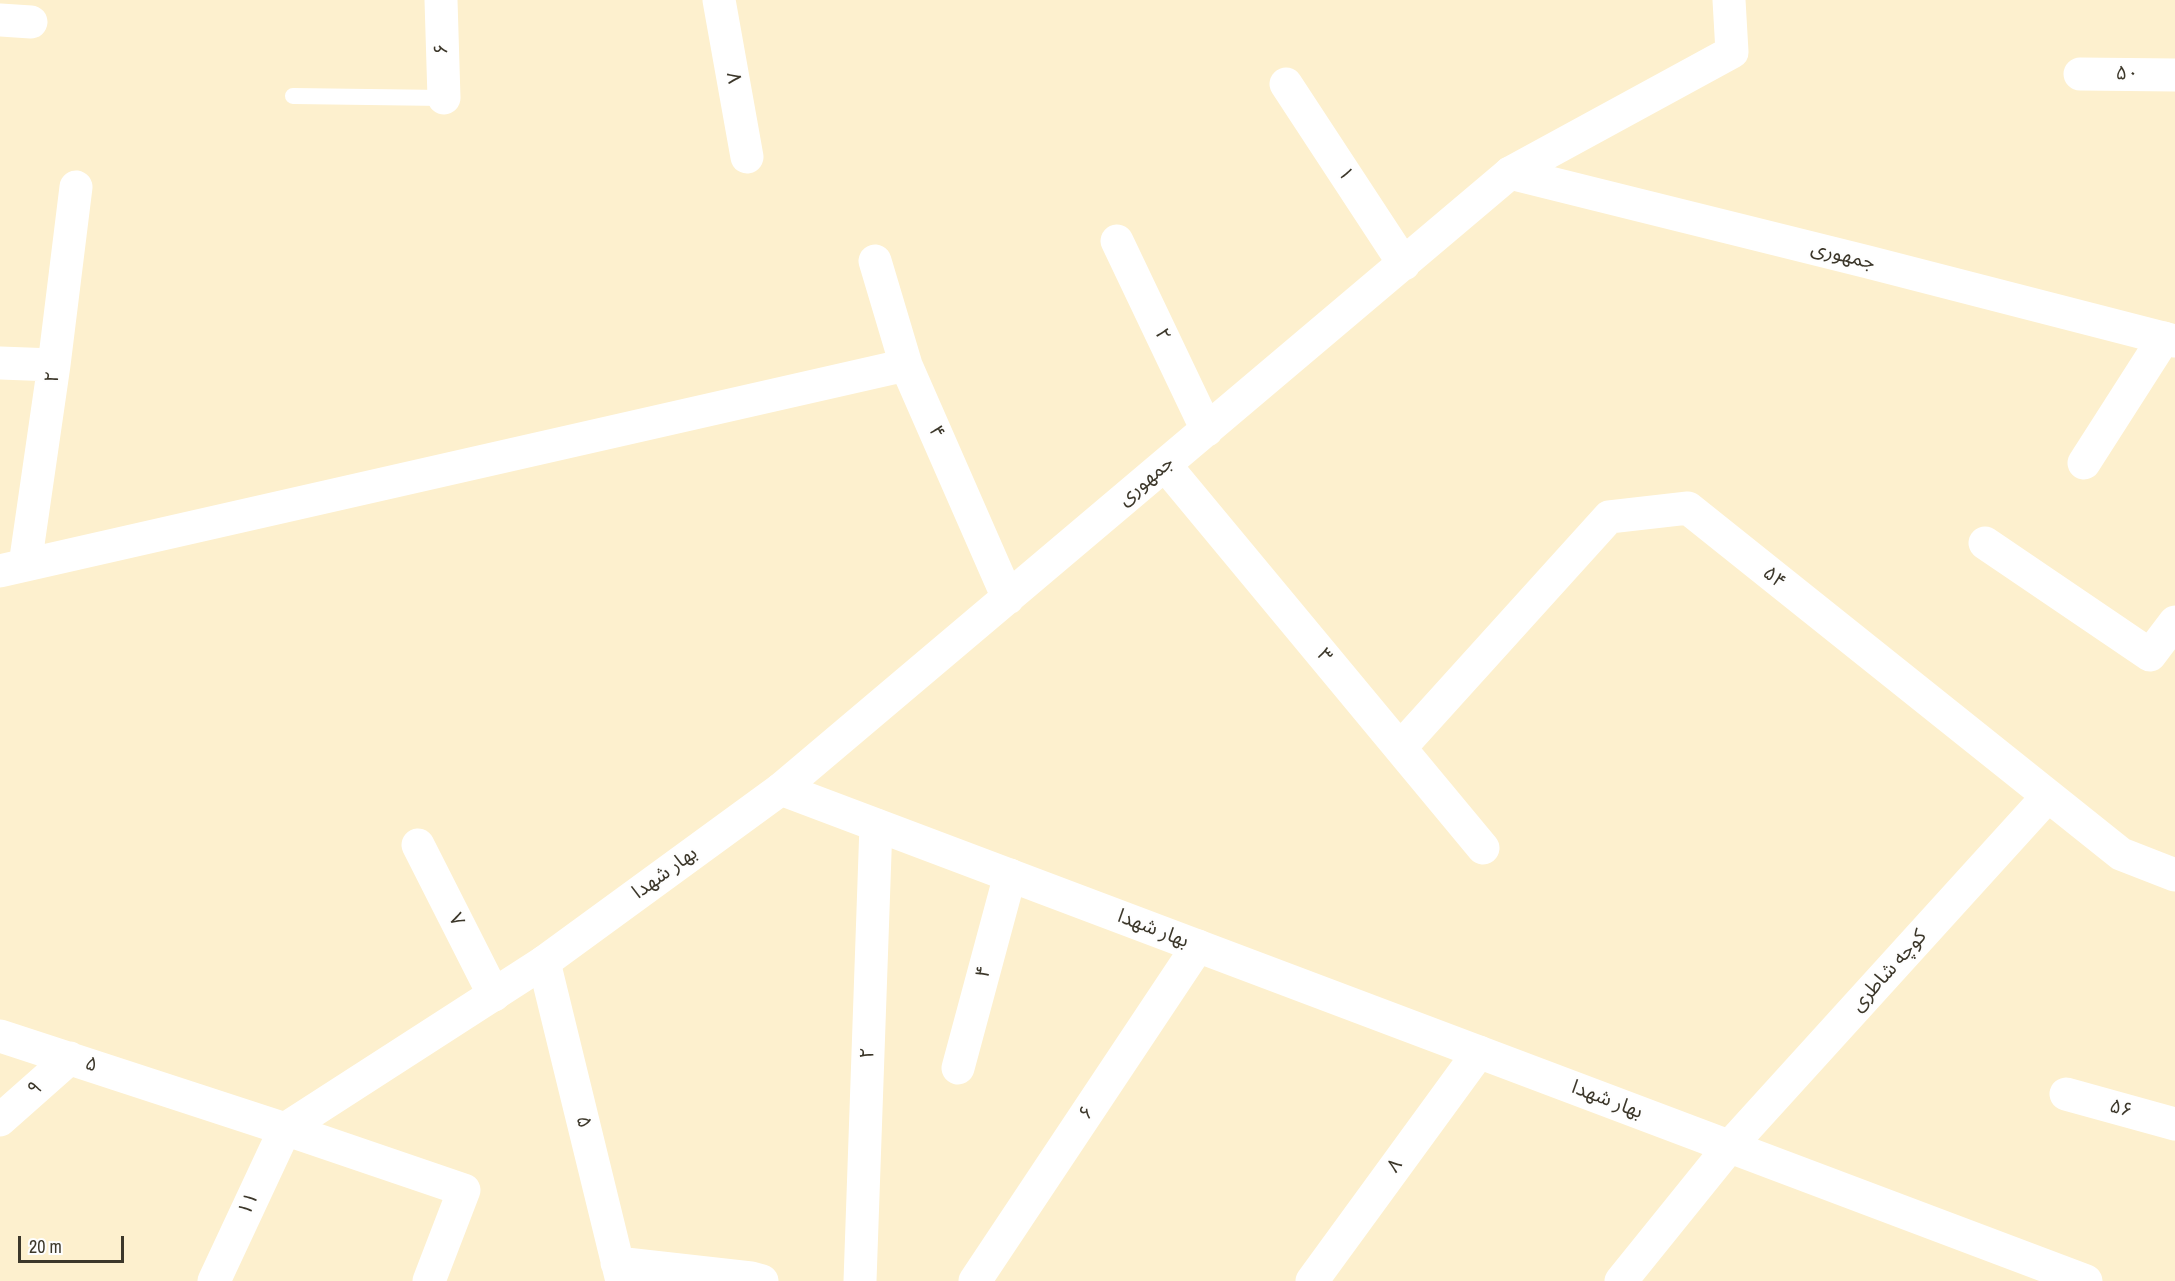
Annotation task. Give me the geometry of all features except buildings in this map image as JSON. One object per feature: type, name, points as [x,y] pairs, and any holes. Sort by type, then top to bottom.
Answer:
[{"type":"street","name":"۶","points":[[441,0],[444,98]]},
{"type":"street","name":"۸","points":[[719,0],[747,157]]},
{"type":"street","name":"جمهوری","points":[[781,789],[1510,173],[1732,52],[1729,0]]},
{"type":"street","name":"۵۰","points":[[2080,74],[2175,75]]},
{"type":"street","name":"۱","points":[[1286,84],[1404,264]]},
{"type":"street","name":"جمهوری","points":[[1510,173],[2169,340]]},
{"type":"street","name":"۲","points":[[13,568],[54,365],[76,187]]},
{"type":"street","name":"۲","points":[[1116,241],[1207,430]]},
{"type":"street","name":"۴","points":[[875,261],[906,365],[1008,598]]},
{"type":"street","points":[[2084,463],[2169,340]]},
{"type":"street","points":[[0,363],[54,365]]},
{"type":"street","points":[[13,568],[906,365]]},
{"type":"street","name":"۳","points":[[1165,465],[1483,848]]},
{"type":"street","name":"۵۴","points":[[1400,748],[1609,517],[1688,508],[2121,854],[2175,875]]},
{"type":"street","points":[[1984,543],[2150,655],[2175,622]]},
{"type":"street","name":"بهار شهدا","points":[[285,1129],[544,962],[781,789],[2086,1281]]},
{"type":"street","name":"کوچه شاطری","points":[[1621,1281],[1730,1146],[2048,796]]},
{"type":"street","name":"۲","points":[[860,1281],[876,825]]},
{"type":"street","name":"۷","points":[[418,845],[494,995]]},
{"type":"street","name":"۴","points":[[958,1068],[1010,875]]},
{"type":"street","name":"۶","points":[[975,1281],[1198,946]]},
{"type":"street","name":"۵","points":[[544,962],[619,1272]]},
{"type":"street","name":"۵","points":[[0,1036],[464,1190],[429,1281]]},
{"type":"street","name":"۸","points":[[1312,1281],[1479,1052]]},
{"type":"street","name":"۹","points":[[0,1120],[70,1058]]},
{"type":"street","name":"۵۶","points":[[2066,1094],[2175,1124]]},
{"type":"street","name":"۱۱","points":[[214,1281],[285,1129]]},
{"type":"street","points":[[619,1272],[751,1278],[762,1281]]},
{"type":"lane","points":[[293,96],[444,98]]}]
